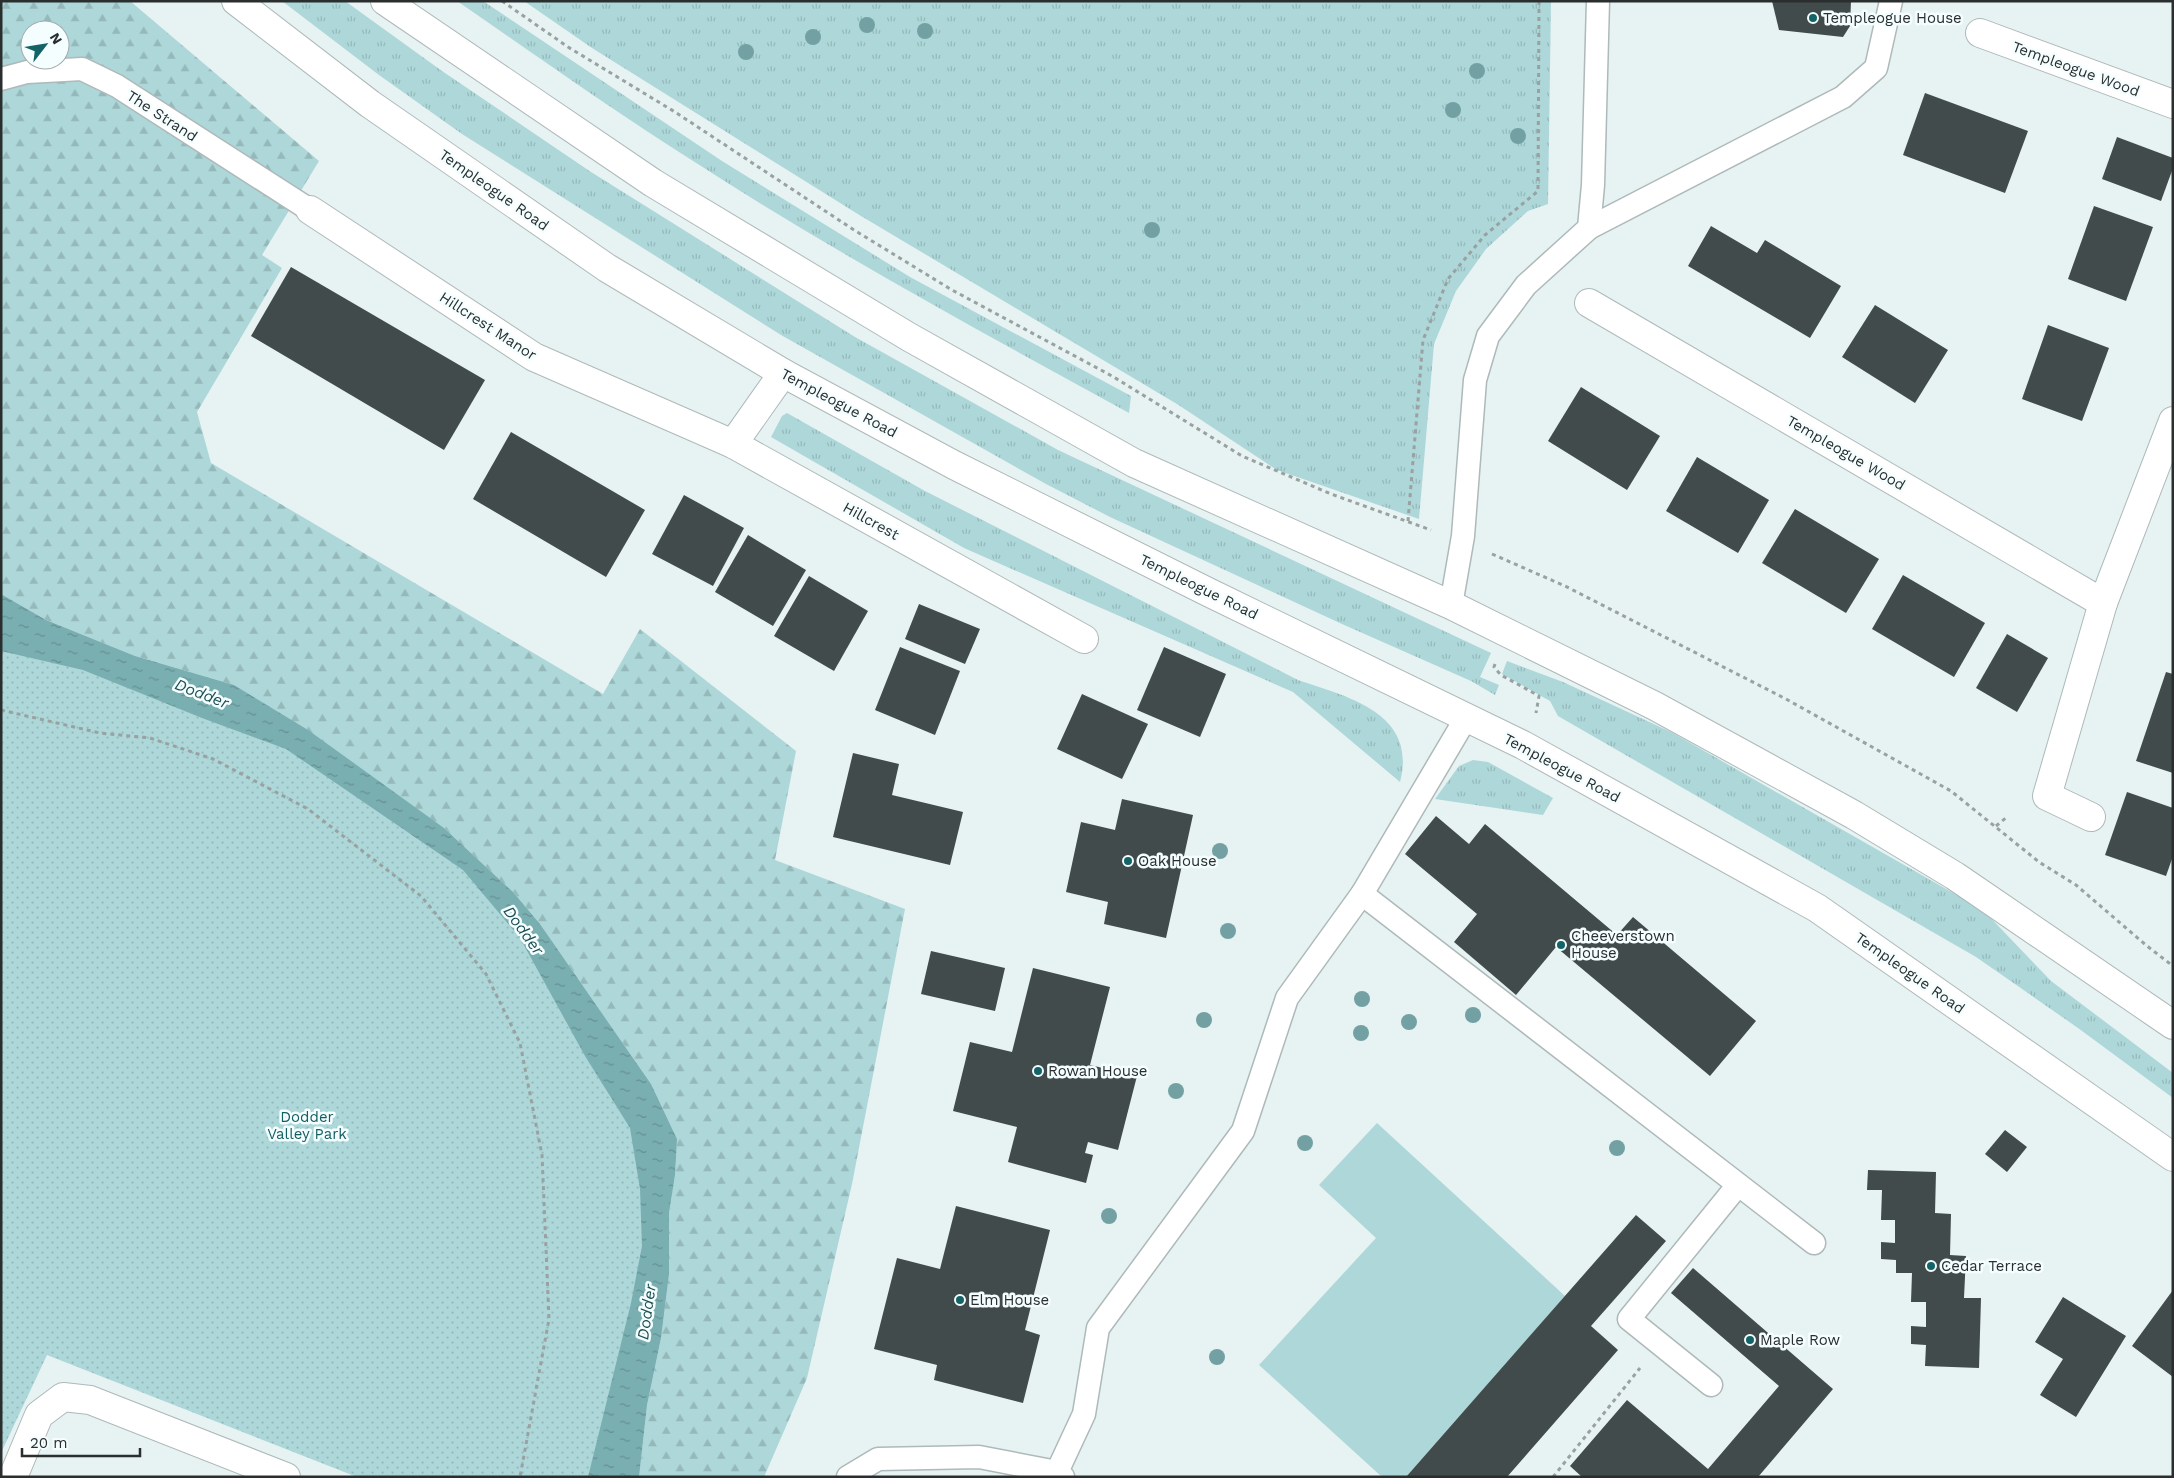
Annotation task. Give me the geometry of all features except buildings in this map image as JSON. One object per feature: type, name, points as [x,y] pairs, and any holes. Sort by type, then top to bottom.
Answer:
[{"type":"main road","name":"Templeogue Road","points":[[236,1],[370,104],[607,268],[783,373],[954,465],[1523,745],[1817,908],[2173,1157]]},
{"type":"main road","points":[[385,1],[653,183],[909,337],[1134,462],[1451,605],[1655,706],[1854,815],[1955,876],[2173,1025]]},
{"type":"main road","name":"Templeogue Wood","points":[[1980,33],[2173,104]]},
{"type":"main road","name":"Hillcrest Manor","points":[[310,210],[534,357],[734,444]]},
{"type":"main road","name":"Templeogue Wood","points":[[1589,303],[2103,603]]},
{"type":"main road","points":[[734,444],[783,373]]},
{"type":"main road","points":[[2092,817],[2047,796],[2103,603],[2173,421]]},
{"type":"main road","name":"Hillcrest","points":[[734,444],[1084,639]]},
{"type":"main road","points":[[13,1477],[39,1415],[63,1397],[90,1400],[286,1477]]},
{"type":"lane","points":[[1589,228],[1593,184],[1598,1]]},
{"type":"lane","points":[[1451,605],[1463,536],[1475,380],[1488,336],[1526,285],[1589,228],[1843,97],[1876,68],[1891,1]]},
{"type":"lane","name":"The Strand","points":[[1,79],[27,72],[82,69],[117,86],[310,210]]},
{"type":"lane","points":[[848,1477],[878,1458],[979,1457],[1060,1474],[1084,1414],[1098,1328],[1243,1131],[1286,998],[1362,894],[1466,718]]},
{"type":"lane","points":[[1362,894],[1814,1243]]},
{"type":"lane","points":[[1711,1385],[1629,1319],[1738,1185]]},
{"type":"path","points":[[502,1],[568,47],[675,112],[854,230],[952,290],[1112,376],[1242,456],[1331,494],[1461,540],[1536,573],[1786,699],[1951,791],[2039,862],[2076,885],[2173,966]]},
{"type":"path","points":[[1408,521],[1423,340],[1448,279],[1485,235],[1538,191],[1539,1]]},
{"type":"path","points":[[1498,657],[1494,667],[1501,675],[1539,696],[1538,710],[1534,720]]},
{"type":"path","points":[[1,710],[100,733],[150,738],[213,759],[308,809],[421,896],[486,974],[520,1043],[542,1155],[549,1319],[520,1477]]},
{"type":"path","points":[[1996,826],[2007,817]]},
{"type":"path","points":[[1553,1477],[1660,1344]]},
{"type":"green space","points":[[1,1],[130,1],[319,161],[262,255],[282,268],[197,412],[211,463],[603,694],[640,629],[796,751],[775,860],[905,909],[852,1184],[807,1378],[764,1477],[639,1477],[647,1405],[661,1338],[669,1274],[669,1213],[675,1175],[677,1139],[651,1084],[540,924],[513,892],[444,828],[234,685],[135,656],[46,620],[1,594]]},
{"type":"green space","points":[[282,1],[345,1],[442,71],[591,172],[855,337],[1058,450],[1491,653],[1480,677],[1499,685],[1495,695],[1471,681],[1110,517],[1046,484],[781,335],[462,134],[379,75]]},
{"type":"green space","points":[[457,1],[483,1],[722,161],[910,277],[1131,396],[1129,413],[907,290],[744,193],[631,121]]},
{"type":"green space","points":[[524,1],[1551,1],[1548,204],[1528,211],[1486,249],[1456,291],[1434,344],[1419,519],[1277,470],[1177,404],[861,216],[592,48]]},
{"type":"green space","points":[[787,413],[925,491],[1298,680],[1338,693],[1375,712],[1389,724],[1399,739],[1403,759],[1400,782],[1293,692],[964,548],[771,437],[782,416]]},
{"type":"green space","name":"Dodder Valley Park","points":[[1,594],[46,620],[135,656],[234,685],[444,828],[513,892],[540,924],[651,1084],[677,1139],[675,1175],[669,1213],[669,1274],[661,1338],[647,1405],[639,1477],[357,1477],[47,1355],[1,1453]]},
{"type":"green space","points":[[1507,661],[1563,682],[1671,732],[1983,910],[2051,981],[2173,1073],[2173,1098],[2078,1028],[1976,957],[1558,716],[1550,701],[1502,674]]},
{"type":"green space","points":[[1473,760],[1488,762],[1553,798],[1543,815],[1435,799],[1459,766]]},
{"type":"green space","points":[[1377,1123],[1565,1296],[1406,1477],[1382,1477],[1259,1365],[1376,1238],[1319,1185]]},
{"type":"water","name":"Dodder","points":[[1,594],[46,620],[135,656],[234,685],[308,730],[444,828],[513,892],[540,924],[651,1084],[677,1139],[675,1175],[669,1213],[669,1274],[661,1338],[647,1405],[639,1477],[588,1477],[631,1303],[642,1246],[640,1189],[630,1128],[585,1056],[520,938],[463,870],[286,749],[202,718],[83,670],[1,651]]},
{"type":"place","name":"Templeogue House","points":[[1813,18]]},
{"type":"place","name":"Oak House","points":[[1128,861]]},
{"type":"place","name":"Cheeverstown House","points":[[1561,945]]},
{"type":"place","name":"Rowan House","points":[[1038,1071]]},
{"type":"place","name":"Cedar Terrace","points":[[1931,1266]]},
{"type":"place","name":"Elm House","points":[[960,1300]]},
{"type":"place","name":"Maple Row","points":[[1750,1340]]}]
